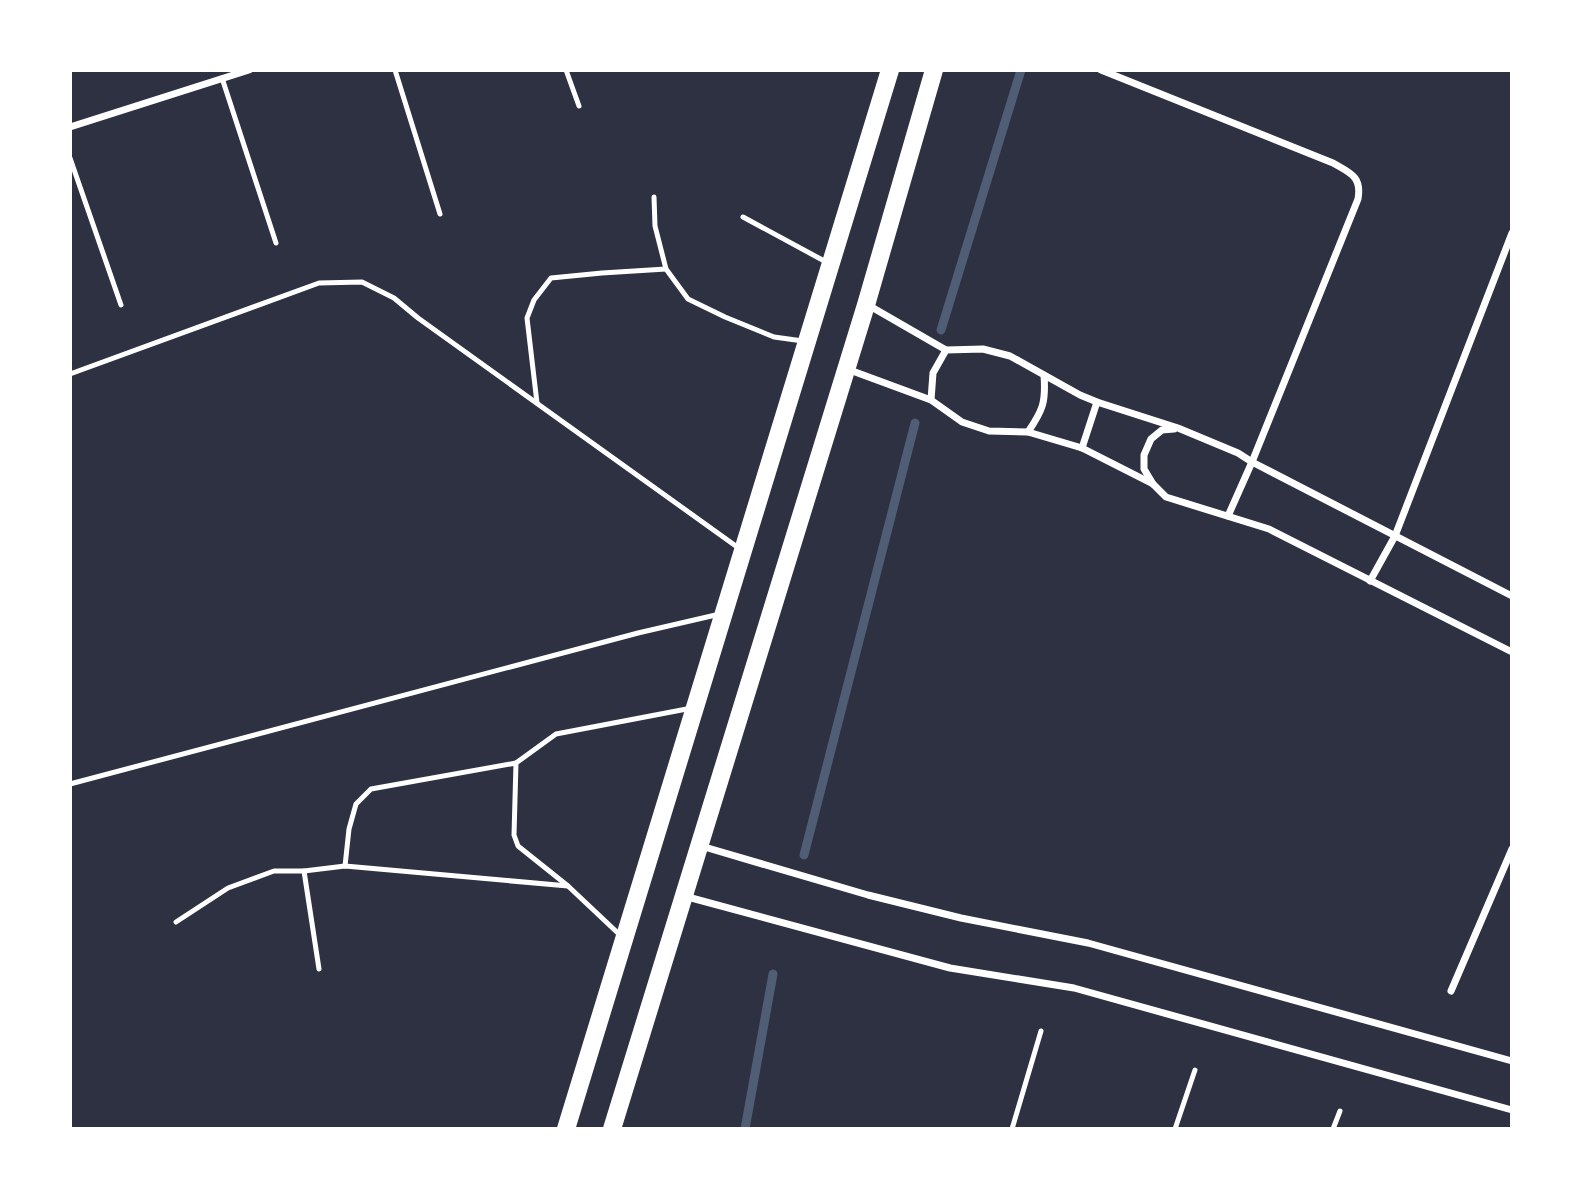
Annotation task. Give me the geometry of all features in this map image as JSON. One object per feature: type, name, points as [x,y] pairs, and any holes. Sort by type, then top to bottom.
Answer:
[{"type":"main road","points":[[566,1129],[890,70]]},
{"type":"main road","points":[[612,1129],[866,304],[934,70]]},
{"type":"street","points":[[70,127],[221,74],[249,70]]},
{"type":"street","points":[[1101,70],[1333,163],[1352,174],[1358,182],[1358,199],[1228,516]]},
{"type":"street","points":[[1370,581],[1395,536],[1512,233]]},
{"type":"street","points":[[866,304],[946,350],[983,349],[1010,356],[1080,395],[1178,428],[1238,453],[1512,596]]},
{"type":"street","points":[[931,400],[933,373],[946,350]]},
{"type":"street","points":[[846,369],[931,400],[962,422],[989,431],[1028,432],[1082,447],[1153,484]]},
{"type":"street","points":[[1028,432],[1040,415],[1043,405],[1044,375]]},
{"type":"street","points":[[1082,447],[1097,402]]},
{"type":"street","points":[[1178,428],[1162,430],[1151,439],[1144,455],[1144,469],[1153,484],[1166,497],[1269,529],[1512,652]]},
{"type":"street","points":[[699,846],[868,895],[961,918],[1088,943],[1512,1061]]},
{"type":"street","points":[[1451,991],[1512,849]]},
{"type":"street","points":[[684,896],[950,968],[1074,988],[1512,1110]]},
{"type":"lane","points":[[395,70],[440,214]]},
{"type":"lane","points":[[566,70],[579,106]]},
{"type":"lane","points":[[221,74],[276,243]]},
{"type":"lane","points":[[70,158],[121,305]]},
{"type":"lane","points":[[654,197],[655,226],[666,269],[688,299],[775,337],[807,342]]},
{"type":"lane","points":[[743,217],[831,264]]},
{"type":"lane","points":[[537,403],[527,318],[534,300],[551,278],[666,269]]},
{"type":"lane","points":[[70,374],[319,282],[362,282],[394,298],[418,318],[743,551]]},
{"type":"lane","points":[[70,784],[638,633],[723,614]]},
{"type":"lane","points":[[345,866],[349,829],[356,804],[371,789],[516,763],[556,734],[695,707]]},
{"type":"lane","points":[[516,763],[514,835],[518,846],[568,886],[624,938]]},
{"type":"lane","points":[[176,922],[228,888],[274,872],[345,866],[568,886]]},
{"type":"lane","points":[[304,871],[319,969]]},
{"type":"lane","points":[[1012,1129],[1041,1031]]},
{"type":"lane","points":[[1175,1129],[1195,1070]]},
{"type":"lane","points":[[1334,1129],[1340,1111]]},
{"type":"waterway","points":[[941,330],[1021,70]]},
{"type":"waterway","points":[[804,855],[915,423]]},
{"type":"waterway","points":[[745,1129],[773,974]]}]
